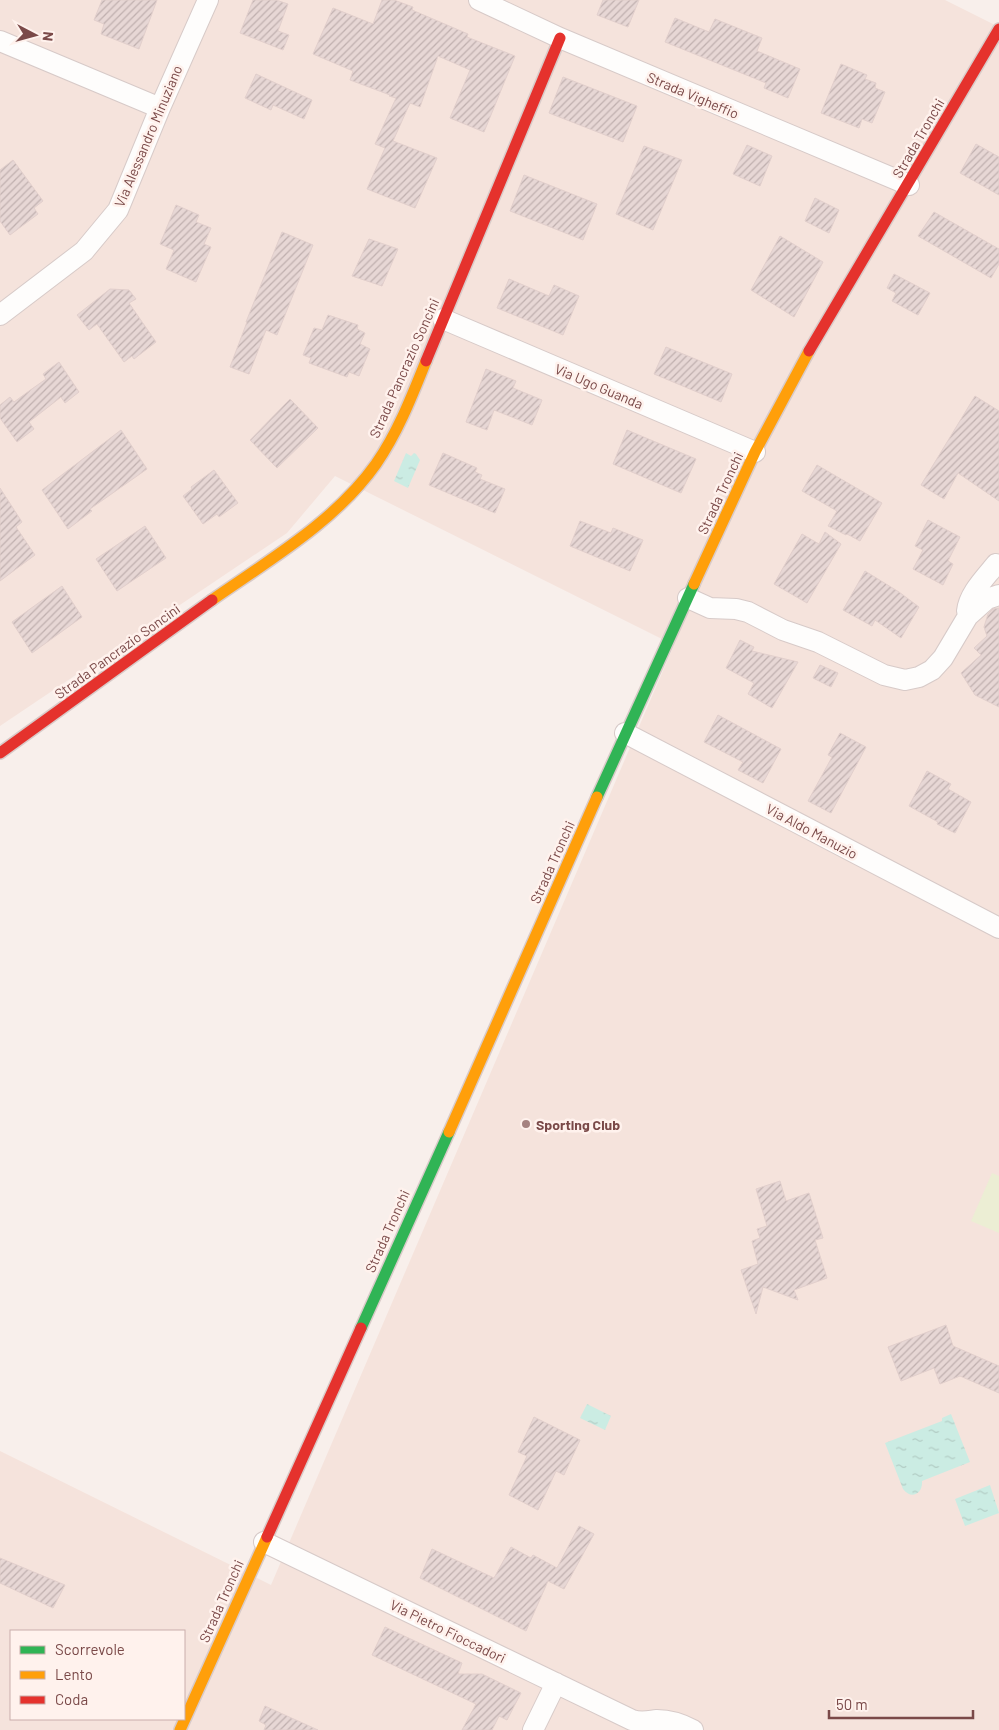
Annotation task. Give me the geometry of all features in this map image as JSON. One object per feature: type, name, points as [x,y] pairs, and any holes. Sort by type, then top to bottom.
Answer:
[{"type":"street","name":"Via Alessandro Minuziano","points":[[0,315],[84,251],[118,210],[160,108],[208,0]]},
{"type":"street","name":"Strada Vigheffio","points":[[479,0],[560,38],[909,185]]},
{"type":"street","name":"Strada Tronchi","points":[[185,1719],[487,1048],[626,733],[755,452],[796,374],[909,185],[999,29]]},
{"type":"street","name":"Strada Pancrazio Soncini","points":[[0,753],[298,538],[340,506],[369,472],[393,435],[560,38]]},
{"type":"street","points":[[0,41],[160,108]]},
{"type":"street","name":"Via Ugo Guanda","points":[[443,319],[755,452]]},
{"type":"street","points":[[966,620],[970,602],[986,575],[998,562]]},
{"type":"street","points":[[998,562],[994,575],[999,586]]},
{"type":"street","points":[[688,598],[710,608],[736,609],[752,614],[777,627],[818,642],[875,671],[898,679],[912,679],[932,670],[943,658],[966,620],[987,598],[999,595]]},
{"type":"street","name":"Via Aldo Manuzio","points":[[626,733],[999,928]]},
{"type":"street","name":"Via Pietro Fioccadori","points":[[264,1542],[556,1683],[637,1725],[658,1720],[669,1721],[693,1730]]},
{"type":"street","points":[[533,1730],[556,1683]]},
{"type":"shaded area","points":[[0,0],[945,0],[999,27],[999,1730],[0,1730],[0,1451],[271,1585],[674,645],[335,476],[287,533],[0,726]]},
{"type":"green space","points":[[992,1173],[999,1176],[999,1233],[971,1221]]},
{"type":"water","points":[[406,453],[411,456],[414,453],[416,454],[420,460],[408,488],[394,481]]},
{"type":"water","points":[[587,1404],[611,1416],[605,1430],[580,1418]]},
{"type":"water","points":[[951,1414],[970,1462],[922,1481],[919,1492],[913,1495],[909,1494],[903,1489],[885,1443],[942,1421],[942,1418]]},
{"type":"water","points":[[990,1485],[999,1513],[965,1526],[955,1499]]},
{"type":"building","points":[[102,0],[157,0],[139,49],[101,34],[104,24],[94,20]]},
{"type":"building","points":[[253,0],[276,0],[288,4],[278,31],[289,35],[283,50],[240,33]]},
{"type":"building","points":[[382,0],[394,0],[413,7],[412,10],[468,34],[467,37],[515,56],[484,132],[450,118],[470,70],[438,56],[420,107],[410,103],[393,141],[437,158],[415,208],[367,189],[385,148],[375,144],[396,98],[350,80],[353,71],[313,54],[333,8],[373,24]]},
{"type":"building","points":[[603,0],[639,0],[628,27],[597,15]]},
{"type":"building","points":[[675,18],[709,32],[715,19],[762,38],[757,51],[800,69],[788,98],[764,88],[766,83],[665,42]]},
{"type":"building","points":[[841,64],[867,75],[865,79],[876,83],[875,88],[885,92],[872,123],[862,119],[859,128],[821,113]]},
{"type":"building","points":[[256,74],[312,100],[304,119],[273,105],[271,110],[245,98]]},
{"type":"building","points":[[563,77],[637,106],[623,142],[549,113]]},
{"type":"building","points":[[976,144],[999,157],[999,195],[960,173]]},
{"type":"building","points":[[747,145],[772,156],[760,186],[733,174]]},
{"type":"building","points":[[644,146],[682,160],[653,230],[616,214]]},
{"type":"building","points":[[13,160],[43,201],[34,208],[38,214],[10,235],[0,221],[0,170]]},
{"type":"building","points":[[524,175],[597,204],[583,240],[510,211]]},
{"type":"building","points":[[815,198],[839,210],[829,233],[805,221]]},
{"type":"building","points":[[176,205],[199,215],[196,222],[211,228],[204,244],[211,247],[196,282],[166,269],[174,250],[160,244]]},
{"type":"building","points":[[934,212],[999,249],[999,264],[991,278],[918,236]]},
{"type":"building","points":[[282,232],[313,245],[277,335],[266,330],[249,374],[230,367]]},
{"type":"building","points":[[780,236],[823,262],[794,317],[751,290]]},
{"type":"building","points":[[369,239],[398,249],[382,286],[352,276]]},
{"type":"building","points":[[894,274],[930,293],[918,315],[892,301],[896,293],[887,288]]},
{"type":"building","points":[[509,279],[549,296],[554,285],[579,296],[563,335],[497,308]]},
{"type":"building","points":[[110,289],[129,290],[136,299],[129,303],[156,342],[134,359],[132,356],[124,362],[97,324],[89,330],[77,315]]},
{"type":"building","points":[[328,315],[358,325],[357,329],[365,333],[360,344],[370,349],[359,376],[349,372],[347,377],[309,363],[311,358],[303,355],[314,328],[322,330]]},
{"type":"building","points":[[666,347],[732,374],[721,402],[654,374]]},
{"type":"building","points":[[59,362],[79,392],[65,403],[61,397],[29,422],[34,429],[17,442],[0,418],[0,405],[10,397],[14,402],[46,379],[43,374]]},
{"type":"building","points":[[486,369],[516,381],[513,388],[542,400],[532,425],[494,410],[487,430],[466,422]]},
{"type":"building","points":[[975,396],[999,411],[999,501],[958,473],[944,499],[921,485]]},
{"type":"building","points":[[290,399],[318,428],[277,468],[250,440]]},
{"type":"building","points":[[121,430],[147,469],[90,509],[92,511],[68,529],[42,490]]},
{"type":"building","points":[[627,430],[696,459],[681,493],[613,464]]},
{"type":"building","points":[[443,453],[477,468],[475,472],[482,475],[480,479],[505,489],[495,513],[429,485]]},
{"type":"building","points":[[817,465],[882,503],[860,541],[828,526],[837,511],[802,491]]},
{"type":"building","points":[[214,470],[238,503],[219,517],[217,514],[203,524],[183,496],[192,489],[191,487]]},
{"type":"building","points":[[0,488],[22,522],[16,527],[35,555],[0,581]]},
{"type":"building","points":[[928,520],[960,537],[948,561],[953,564],[943,585],[913,569],[923,550],[915,546]]},
{"type":"building","points":[[580,521],[611,533],[613,528],[643,540],[630,571],[570,546]]},
{"type":"building","points":[[145,526],[166,558],[117,591],[96,559]]},
{"type":"building","points":[[825,532],[841,544],[807,603],[774,584],[802,534],[819,544]]},
{"type":"building","points":[[865,571],[919,607],[901,638],[875,620],[872,626],[843,610]]},
{"type":"building","points":[[62,586],[82,617],[32,653],[12,622]]},
{"type":"building","points":[[999,608],[999,707],[975,695],[961,673],[981,655],[974,648],[987,636],[984,627],[988,614],[993,609]]},
{"type":"building","points":[[740,640],[754,647],[752,651],[798,662],[772,708],[748,694],[754,683],[726,668]]},
{"type":"building","points":[[820,665],[838,673],[831,687],[813,678]]},
{"type":"building","points":[[718,715],[781,749],[763,783],[738,770],[743,762],[704,742]]},
{"type":"building","points":[[840,733],[866,747],[831,813],[808,801],[832,757],[828,755]]},
{"type":"building","points":[[927,771],[951,784],[948,789],[971,802],[955,833],[909,806]]},
{"type":"building","points":[[780,1181],[786,1201],[809,1193],[823,1238],[815,1240],[827,1278],[794,1290],[798,1300],[763,1287],[756,1314],[741,1270],[758,1264],[752,1241],[760,1238],[757,1229],[767,1226],[756,1189]]},
{"type":"building","points":[[946,1325],[953,1346],[999,1366],[999,1393],[960,1376],[940,1384],[934,1368],[901,1381],[888,1347]]},
{"type":"building","points":[[534,1417],[580,1440],[564,1475],[556,1471],[538,1510],[509,1495],[527,1456],[518,1452]]},
{"type":"building","points":[[579,1526],[594,1534],[564,1589],[548,1581],[526,1631],[420,1578],[432,1549],[494,1578],[511,1547],[531,1558],[533,1555],[557,1568]]},
{"type":"building","points":[[0,1558],[65,1585],[53,1608],[0,1583]]},
{"type":"building","points":[[385,1627],[462,1663],[458,1674],[482,1674],[521,1693],[507,1720],[499,1716],[492,1730],[462,1730],[476,1704],[372,1655]]},
{"type":"building","points":[[265,1706],[318,1730],[264,1730],[266,1725],[259,1721]]},
{"type":"traffic: fast","points":[[597,797],[694,584]]},
{"type":"traffic: fast","points":[[361,1328],[449,1132]]},
{"type":"traffic: slow","points":[[694,584],[755,452],[809,351]]},
{"type":"traffic: slow","points":[[212,600],[300,539],[360,485],[376,464],[391,439],[404,414],[426,361]]},
{"type":"traffic: slow","points":[[449,1132],[597,797]]},
{"type":"traffic: slow","points":[[185,1719],[267,1537]]},
{"type":"traffic: slow","points":[[180,1730],[185,1720]]},
{"type":"traffic: jam","points":[[809,351],[999,29]]},
{"type":"traffic: jam","points":[[426,361],[560,38]]},
{"type":"traffic: jam","points":[[0,753],[212,600]]},
{"type":"traffic: jam","points":[[267,1537],[361,1328]]},
{"type":"place","name":"Sporting Club","points":[[526,1124]]}]
